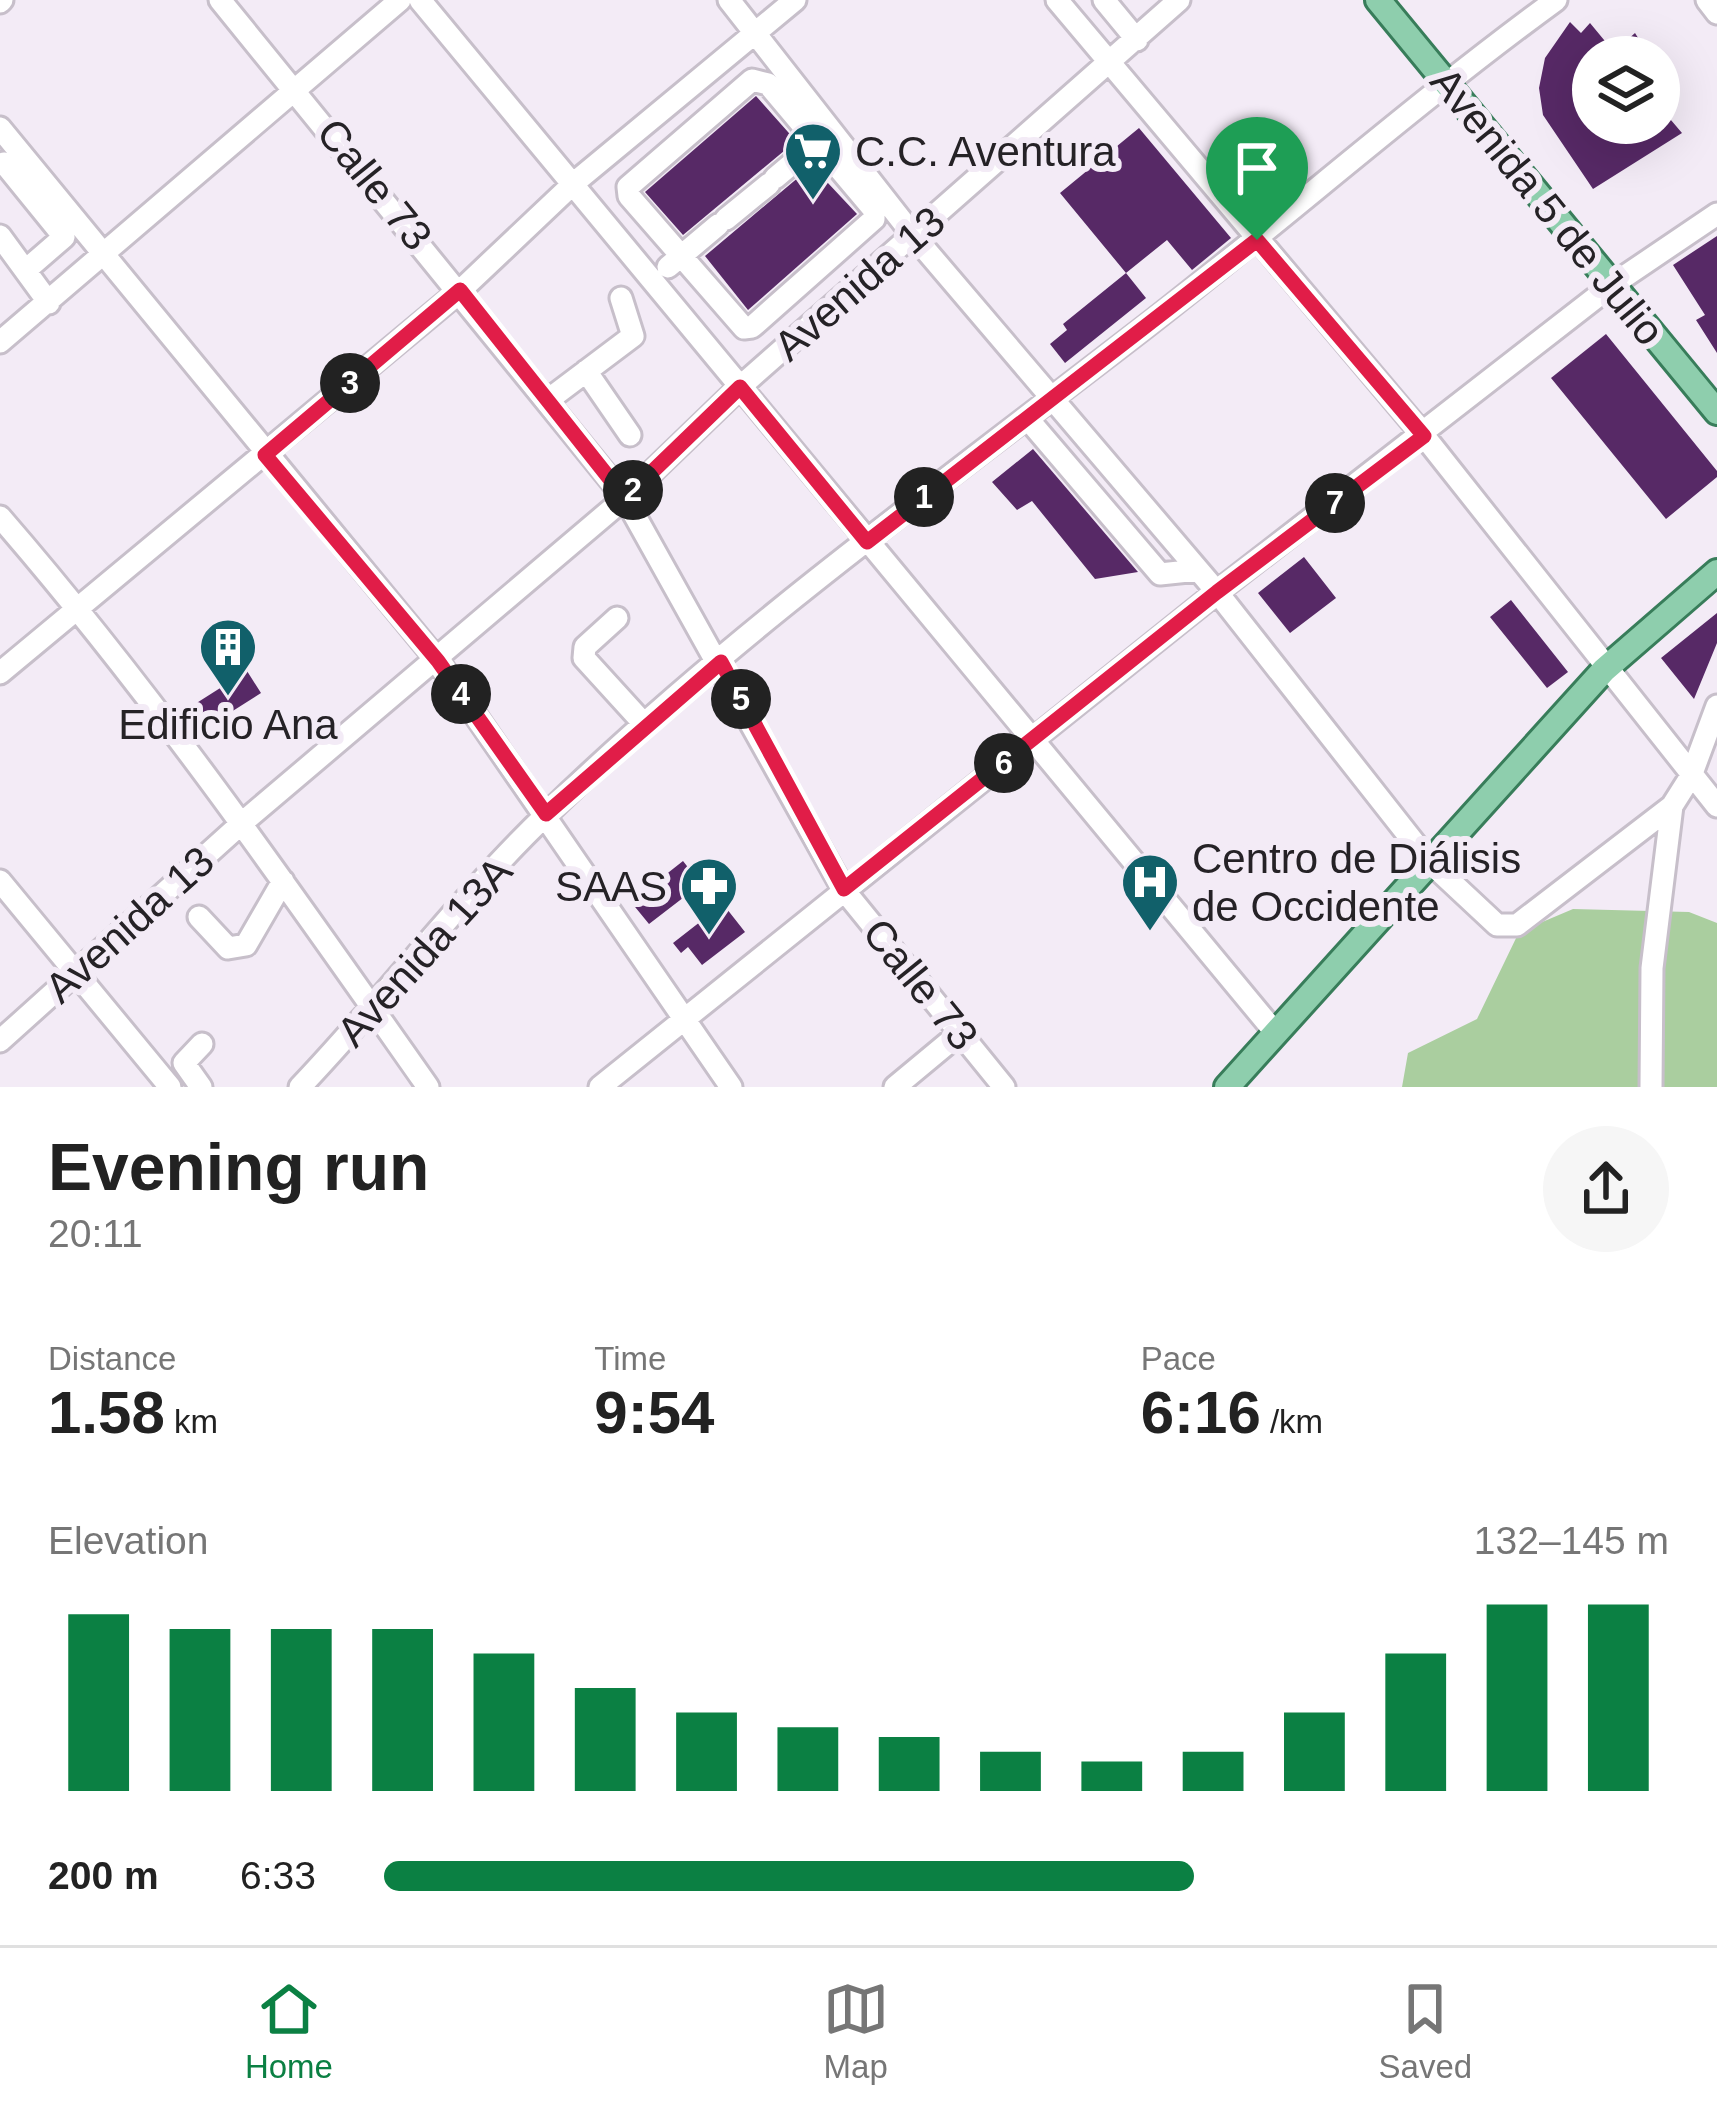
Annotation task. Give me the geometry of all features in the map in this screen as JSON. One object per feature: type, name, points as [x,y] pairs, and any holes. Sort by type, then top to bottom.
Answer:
[{"type":"main road","name":"Avenida 5 de Julio","points":[[1378,0],[1451,78],[1618,281],[1717,412]]},
{"type":"main road","name":"Avenida 5 de Julio","points":[[1395,0],[1451,78]]},
{"type":"main road","name":"Avenida 5 de Julio","points":[[1618,281],[1717,389]]},
{"type":"main road","points":[[1227,1087],[1607,674],[1717,572]]},
{"type":"main road","points":[[1607,674],[1717,589]]},
{"type":"main road","points":[[1246,1087],[1432,864]]},
{"type":"street","name":"Calle 73","points":[[220,0],[298,90],[625,498],[721,662],[844,889],[1004,1087]]},
{"type":"street","points":[[0,342],[400,0]]},
{"type":"street","points":[[420,0],[1274,1031]]},
{"type":"street","points":[[729,0],[756,34],[825,136],[874,210],[874,219],[752,327],[736,326],[679,259],[629,196],[633,178],[752,80],[768,84],[825,136],[913,235],[1217,592],[1432,864],[1497,925],[1517,926],[1672,806],[1691,776],[1717,706]]},
{"type":"street","points":[[0,673],[76,605],[265,455],[460,290],[574,183],[795,0]]},
{"type":"street","points":[[1057,0],[1424,436],[1607,674],[1717,806]]},
{"type":"street","points":[[1104,0],[1137,40]]},
{"type":"street","name":"Avenida 13","points":[[0,1041],[242,823],[625,498],[740,387],[1179,0]]},
{"type":"street","name":"Avenida 13A","points":[[300,1087],[546,814],[645,725],[867,542],[1257,240],[1451,78],[1556,0]]},
{"type":"street","points":[[1706,0],[1717,13]]},
{"type":"street","points":[[0,128],[8,161],[64,237],[27,269]]},
{"type":"street","points":[[652,280],[825,136]]},
{"type":"street","points":[[8,161],[106,256],[438,661],[731,1087]]},
{"type":"street","points":[[600,1087],[1217,592],[1618,281],[1717,214]]},
{"type":"street","points":[[0,236],[49,303]]},
{"type":"street","points":[[548,400],[633,336],[621,298]]},
{"type":"street","points":[[586,371],[630,435]]},
{"type":"street","points":[[1027,418],[1160,574],[1198,570]]},
{"type":"street","points":[[0,517],[76,605],[242,823],[428,1087]]},
{"type":"street","points":[[616,618],[585,647],[584,658],[645,725]]},
{"type":"street","points":[[1651,1087],[1650,992],[1672,806]]},
{"type":"street","points":[[0,881],[170,1087]]},
{"type":"street","points":[[199,916],[228,948],[237,949],[246,945],[283,881]]},
{"type":"street","points":[[895,1087],[960,1033]]},
{"type":"street","points":[[201,1087],[184,1063],[202,1044]]},
{"type":"green space","points":[[1573,909],[1689,912],[1717,923],[1717,1087],[1402,1087],[1408,1053],[1477,1019],[1519,932]]},
{"type":"building","points":[[1570,22],[1581,33],[1590,23],[1601,36],[1572,36],[1572,144],[1665,144],[1593,189],[1543,115],[1539,88],[1545,58]]},
{"type":"building","points":[[756,96],[796,141],[683,235],[645,192]]},
{"type":"building","points":[[1139,128],[1231,238],[1192,270],[1167,240],[1126,273],[1060,193]]},
{"type":"building","points":[[812,166],[857,214],[748,310],[705,256]]},
{"type":"building","points":[[1717,236],[1717,353],[1696,320],[1705,315],[1673,265]]},
{"type":"building","points":[[1126,273],[1146,298],[1065,363],[1050,344],[1067,330],[1063,324]]},
{"type":"building","points":[[1606,334],[1717,471],[1717,477],[1666,519],[1551,378]]},
{"type":"building","points":[[1033,449],[1138,572],[1095,579],[1032,501],[1017,510],[992,482]]},
{"type":"building","points":[[1304,557],[1336,598],[1290,633],[1258,593]]},
{"type":"building","points":[[1511,600],[1568,672],[1547,688],[1490,617]]},
{"type":"building","points":[[1717,613],[1717,643],[1694,699],[1661,658]]},
{"type":"building","name":"Edificio Ana","points":[[247,671],[261,693],[209,726],[195,704]]},
{"type":"building","points":[[683,861],[701,884],[649,924],[631,902]]},
{"type":"building","name":"SAAS","points":[[723,904],[745,932],[702,965],[688,947],[681,953],[673,943]]},
{"type":"place","name":"C.C. Aventura","points":[[813,202]]},
{"type":"place","name":"Edificio Ana","points":[[228,698]]},
{"type":"place","name":"Centro de Diálisis de Occidente","points":[[1150,933]]},
{"type":"place","name":"SAAS","points":[[709,937]]},
{"type":"route","points":[[1257,240],[1424,436],[1217,592],[844,889],[721,662],[546,814],[438,661],[265,455],[460,290],[625,498],[740,387],[867,542],[1257,240]]}]
